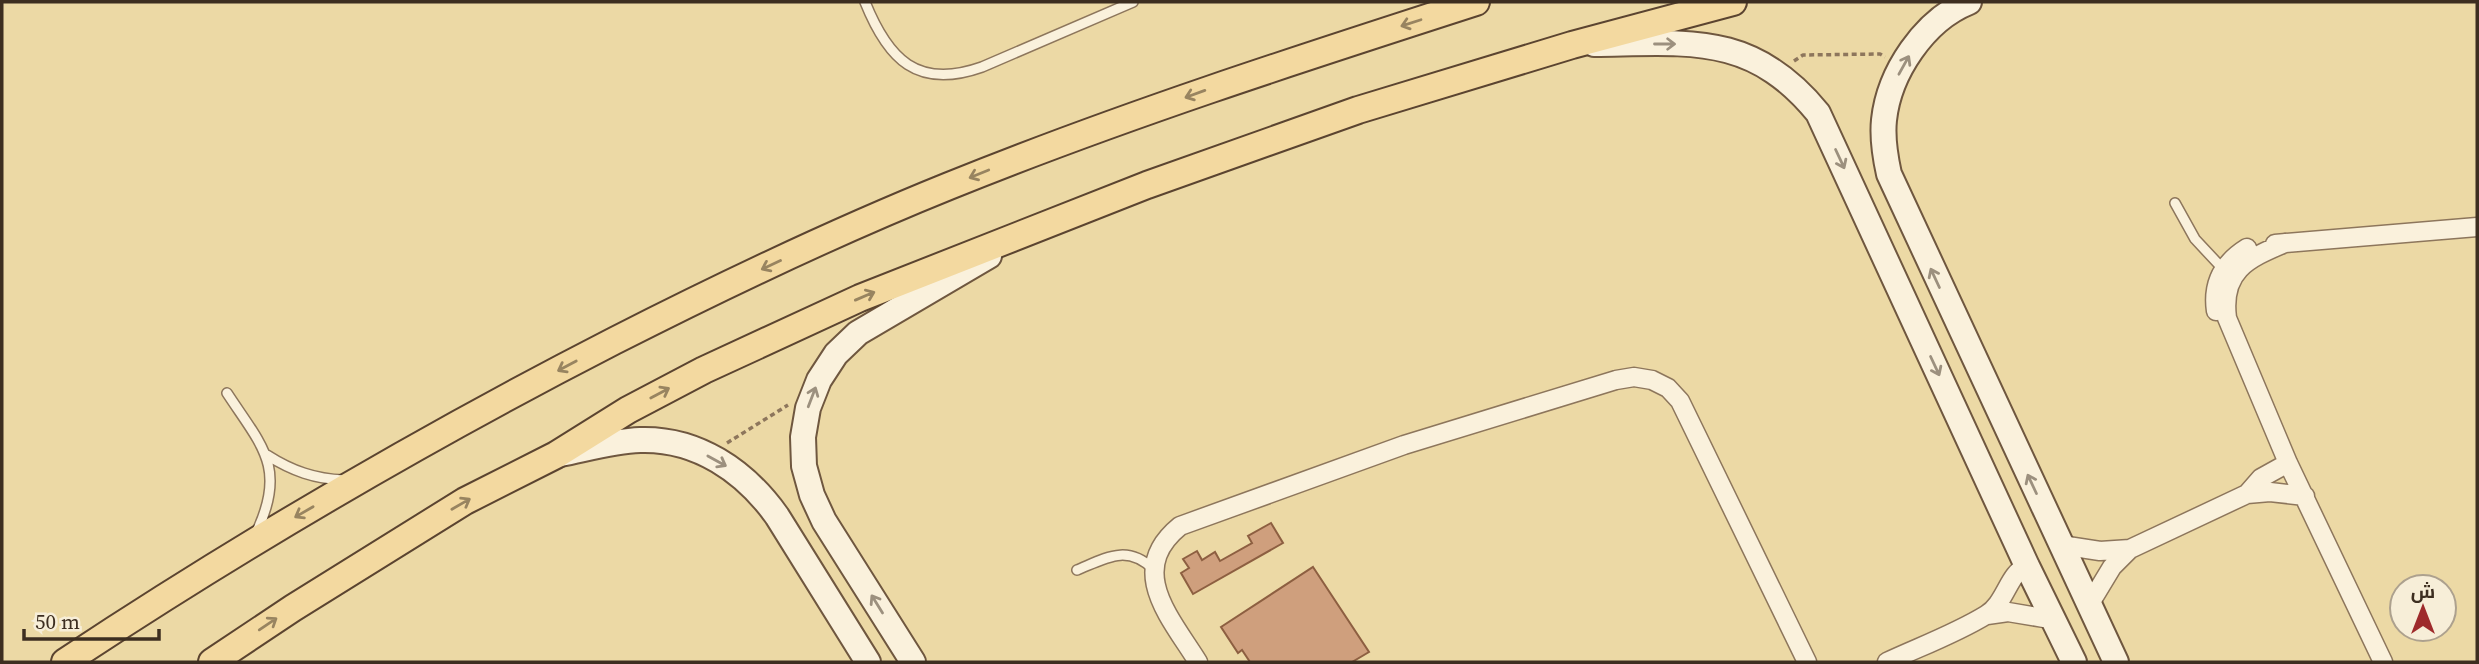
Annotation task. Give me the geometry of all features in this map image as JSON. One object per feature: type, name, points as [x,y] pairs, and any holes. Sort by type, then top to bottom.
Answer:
[{"type":"main road","points":[[65,662],[246,547],[363,478],[566,366],[659,318],[813,245],[945,187],[1042,149],[1239,78],[1476,2]]},
{"type":"main road","points":[[212,662],[314,594],[465,501],[556,455],[628,410],[781,332],[860,298],[1187,170],[1359,110],[1572,45],[1733,2]]},
{"type":"main road","points":[[1705,10],[1753,2]]},
{"type":"street","points":[[1969,2],[1937,21],[1917,42],[1902,67],[1891,92],[1884,119],[1888,174],[2116,662]]},
{"type":"street","points":[[1572,45],[1698,44],[1726,48],[1753,58],[1778,72],[1800,91],[1818,113],[2074,662]]},
{"type":"street","points":[[913,662],[824,521],[812,495],[804,466],[803,447],[808,408],[819,380],[836,354],[858,333],[1044,225]]},
{"type":"street","points":[[2241,353],[2228,338],[2216,312],[2215,288],[2223,269],[2236,254],[2247,248],[2259,244],[2477,227]]},
{"type":"street","points":[[2285,243],[2245,263],[2229,285],[2227,318],[2288,463],[2383,662]]},
{"type":"street","points":[[1198,662],[1159,598],[1154,583],[1153,569],[1157,552],[1166,537],[1180,526],[1404,445],[1545,401],[1634,377],[1652,380],[1668,388],[1681,401],[1807,662]]},
{"type":"street","points":[[556,455],[641,440],[681,445],[718,461],[741,475],[761,494],[868,662]]},
{"type":"street","points":[[2247,494],[2261,478],[2288,463]]},
{"type":"street","points":[[2090,605],[2112,567],[2130,549],[2247,494],[2270,492],[2305,496]]},
{"type":"street","points":[[2061,545],[2100,551],[2130,549]]},
{"type":"street","points":[[1987,615],[2004,597],[2016,573],[2027,565]]},
{"type":"street","points":[[1887,662],[1987,615],[2008,612],[2053,617]]},
{"type":"lane","points":[[865,2],[885,45],[900,60],[919,71],[940,75],[962,74],[1133,2]]},
{"type":"lane","points":[[2175,203],[2194,239],[2223,269]]},
{"type":"lane","points":[[227,393],[267,455],[270,475],[265,513],[246,547]]},
{"type":"lane","points":[[267,455],[303,474],[323,479],[363,478]]},
{"type":"lane","points":[[1077,570],[1121,554],[1144,560],[1153,569]]},
{"type":"path","points":[[1778,72],[1803,55],[1880,54],[1902,67]]},
{"type":"path","points":[[718,461],[728,442],[790,404],[808,408]]},
{"type":"sand","points":[[2,2],[2477,2],[2477,662],[2,662]]},
{"type":"building","points":[[1271,523],[1283,543],[1193,594],[1181,573],[1189,568],[1183,559],[1197,551],[1202,560],[1215,552],[1220,561],[1252,543],[1248,536]]},
{"type":"building","points":[[1313,567],[1369,652],[1352,662],[1250,662],[1242,650],[1238,653],[1221,627]]}]
